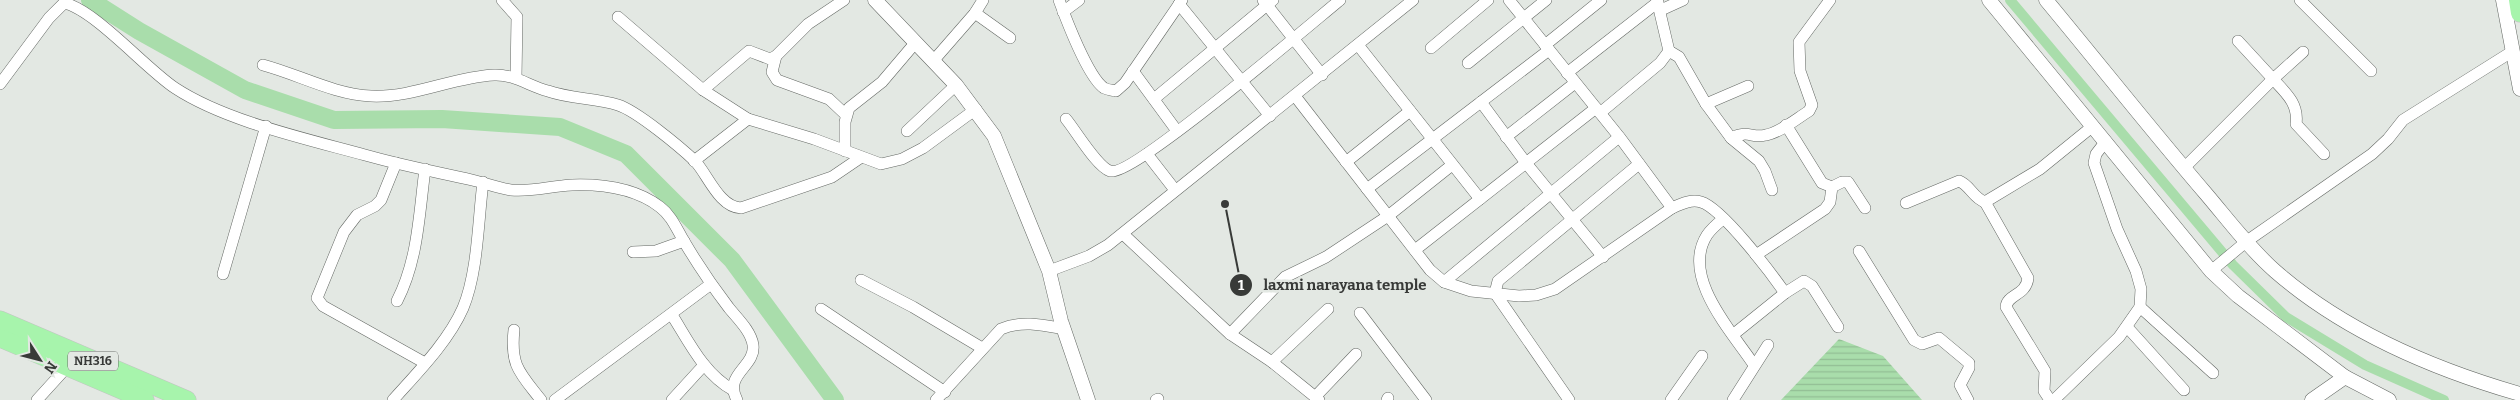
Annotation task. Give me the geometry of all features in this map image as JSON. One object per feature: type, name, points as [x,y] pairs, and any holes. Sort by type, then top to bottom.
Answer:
[{"type":"highway","points":[[2518,0],[2520,13]]},
{"type":"highway","name":"NH316","points":[[0,320],[188,400]]},
{"type":"highway","name":"NH316","points":[[0,338],[145,400]]},
{"type":"street","points":[[502,0],[517,17],[516,78]]},
{"type":"street","points":[[704,90],[749,51],[770,59],[776,56],[808,24],[844,0]]},
{"type":"street","points":[[875,0],[956,85],[976,109],[994,136],[1050,274],[1084,398]]},
{"type":"street","points":[[934,60],[975,14],[983,0]]},
{"type":"street","points":[[1059,0],[1079,48],[1102,87],[1116,91],[1181,2],[1213,48],[1270,116]]},
{"type":"street","points":[[1064,12],[1079,0]]},
{"type":"street","points":[[1066,119],[1102,166],[1110,171],[1118,171],[1147,154],[1241,82],[1340,0]]},
{"type":"street","points":[[1431,48],[1488,0]]},
{"type":"street","points":[[1510,0],[1574,83],[1598,110],[1672,208]]},
{"type":"street","points":[[1468,63],[1546,0]]},
{"type":"street","points":[[1367,189],[1481,102],[1601,0]]},
{"type":"street","points":[[1567,73],[1659,4],[1683,0]]},
{"type":"street","points":[[1731,138],[1743,132],[1764,136],[1809,111],[1812,106],[1800,71],[1799,42],[1830,0]]},
{"type":"street","points":[[1989,0],[2093,126],[2216,266],[2238,296],[2345,377],[2389,400]]},
{"type":"street","points":[[2046,0],[2244,244],[2275,271],[2356,328],[2436,366],[2475,381],[2520,394]]},
{"type":"street","points":[[2300,0],[2371,71]]},
{"type":"street","points":[[2503,0],[2520,89]]},
{"type":"street","points":[[1050,274],[1089,256],[1123,234],[1175,190],[1322,75],[1410,1]]},
{"type":"street","points":[[1154,99],[1268,2],[1293,39],[1322,75]]},
{"type":"street","points":[[0,84],[49,18],[64,3],[73,5],[104,29],[151,71],[177,89],[211,107],[266,126],[396,162],[483,182],[509,190],[534,190],[571,185],[630,191],[661,208],[673,222],[711,284],[746,330],[753,345],[750,358],[734,382],[735,395]]},
{"type":"street","points":[[1659,4],[1669,51],[1679,57],[1706,104],[1731,138],[1743,146],[1758,161],[1765,171],[1772,190]]},
{"type":"street","points":[[975,14],[1010,38]]},
{"type":"street","points":[[618,17],[704,90],[748,119],[881,164],[902,159],[941,136],[976,109]]},
{"type":"street","points":[[2238,41],[2293,101],[2298,114],[2296,124],[2324,154]]},
{"type":"street","points":[[845,151],[846,115],[848,108],[882,82],[916,42]]},
{"type":"street","points":[[1358,45],[1480,199]]},
{"type":"street","points":[[1414,250],[1660,63],[1669,51]]},
{"type":"street","points":[[2216,266],[2244,244],[2372,154],[2388,139],[2402,120],[2513,51]]},
{"type":"street","points":[[2184,168],[2273,79],[2304,52]]},
{"type":"street","points":[[776,56],[772,72],[777,80],[829,99],[846,115]]},
{"type":"street","points":[[263,65],[300,76],[328,90],[373,96],[397,95],[494,75],[516,78],[547,91],[621,106],[640,118],[694,161],[724,200],[734,208],[741,208],[832,176],[860,158]]},
{"type":"street","points":[[1133,70],[1176,131]]},
{"type":"street","points":[[1506,137],[1574,83]]},
{"type":"street","points":[[907,131],[956,85]]},
{"type":"street","points":[[1706,104],[1748,86]]},
{"type":"street","points":[[1295,96],[1430,270],[1444,282],[1458,289],[1519,296],[1536,296],[1555,289],[1672,208],[1686,202],[1701,202],[1712,208],[1723,219],[1756,255],[1785,293]]},
{"type":"street","points":[[1481,102],[1526,163],[1603,256]]},
{"type":"street","points":[[1346,162],[1410,111]]},
{"type":"street","points":[[694,161],[748,119]]},
{"type":"street","points":[[1786,125],[1822,183],[1832,188]]},
{"type":"street","points":[[223,274],[266,126]]},
{"type":"street","points":[[1984,202],[2040,169],[2093,126]]},
{"type":"street","points":[[1444,282],[1550,192],[1619,137]]},
{"type":"street","points":[[2054,400],[2126,327],[2140,307],[2141,289],[2136,271],[2117,229],[2094,163],[2096,154],[2106,141]]},
{"type":"street","points":[[1147,154],[1175,190]]},
{"type":"street","points":[[396,162],[380,200],[375,206],[357,214],[346,227],[317,298],[323,306],[425,363]]},
{"type":"street","points":[[1569,400],[1495,293],[1498,281],[1639,164]]},
{"type":"street","points":[[1230,334],[1285,277],[1326,257],[1388,216],[1452,165]]},
{"type":"street","points":[[397,300],[412,267],[425,169]]},
{"type":"street","points":[[1906,203],[1959,181],[1964,183],[1974,196],[1984,202],[2028,278],[2027,286],[2022,292],[2010,299],[2006,307],[2045,371],[2044,390],[2050,400]]},
{"type":"street","points":[[393,400],[425,363],[458,316],[470,287],[483,182]]},
{"type":"street","points":[[1832,188],[1842,182],[1848,182],[1865,208]]},
{"type":"street","points":[[1756,255],[1825,209],[1830,202],[1832,188]]},
{"type":"street","points":[[1723,219],[1706,237],[1702,248],[1702,278],[1705,292],[1754,366]]},
{"type":"street","points":[[1123,234],[1230,334],[1272,362],[1317,398],[1356,354]]},
{"type":"street","points":[[633,252],[647,252],[684,241]]},
{"type":"street","points":[[1859,251],[1914,340],[1922,344],[1939,338],[1969,363],[1969,368],[1960,385],[1968,400]]},
{"type":"street","points":[[862,280],[913,306],[982,348]]},
{"type":"street","points":[[1734,334],[1801,282],[1808,282],[1838,327]]},
{"type":"street","points":[[555,400],[672,315],[711,284]]},
{"type":"street","points":[[2140,307],[2213,373]]},
{"type":"street","points":[[1272,362],[1328,309]]},
{"type":"street","points":[[822,310],[945,392]]},
{"type":"street","points":[[1360,313],[1426,400]]},
{"type":"street","points":[[672,315],[704,365],[717,380],[735,395]]},
{"type":"street","points":[[936,400],[982,348],[1001,330],[1010,325],[1063,325]]},
{"type":"street","points":[[2126,327],[2184,390]]},
{"type":"street","points":[[514,330],[511,350],[514,361],[541,400]]},
{"type":"street","points":[[1734,400],[1768,345]]},
{"type":"street","points":[[1671,400],[1702,356]]},
{"type":"street","points":[[672,400],[704,365]]},
{"type":"street","points":[[37,400],[67,367]]},
{"type":"street","points":[[2312,400],[2345,377]]},
{"type":"shaded area","points":[[1839,339],[1883,356],[1922,400],[1781,400]]},
{"type":"waterway","points":[[90,0],[139,31],[245,90],[334,120],[442,119],[560,127],[626,154],[732,260],[835,400]]},
{"type":"waterway","points":[[2010,0],[2233,265],[2286,317],[2365,365],[2444,400]]},
{"type":"place","name":"laxmi narayana temple","points":[[1225,204]]}]
